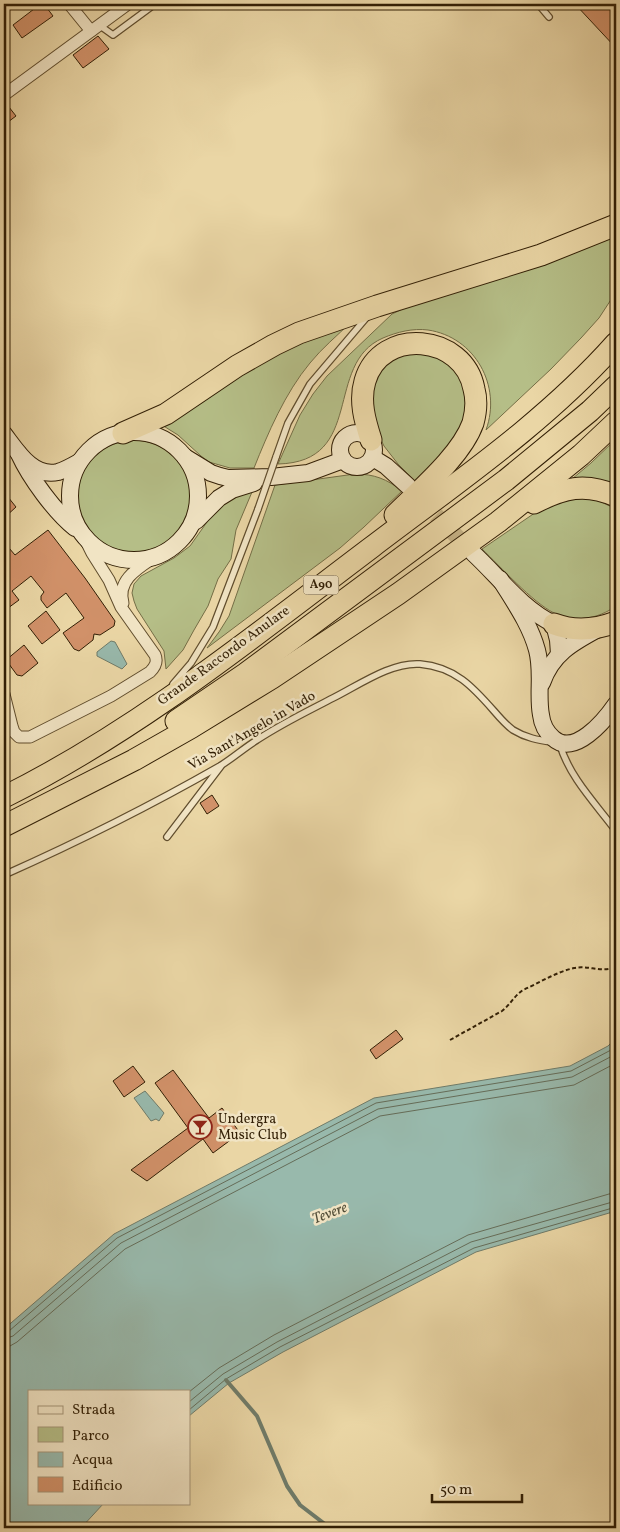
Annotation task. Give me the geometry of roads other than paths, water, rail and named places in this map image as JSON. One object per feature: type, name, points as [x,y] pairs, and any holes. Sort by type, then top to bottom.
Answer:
[{"type":"highway","points":[[123,433],[171,411],[232,370],[274,345],[299,333],[377,306],[541,255],[616,225]]},
{"type":"highway","name":"Grande Raccordo Anulare","points":[[4,796],[81,754],[153,708],[218,662],[518,435],[587,374],[616,343]]},
{"type":"highway","points":[[341,570],[438,472],[455,453],[466,436],[473,421],[476,400],[473,382],[460,360],[441,348],[407,344],[397,347],[378,360],[365,380],[363,391],[364,414],[372,449]]},
{"type":"highway","name":"Grande Raccordo Anulare","points":[[83,785],[245,674],[506,480],[590,411],[616,386]]},
{"type":"highway","name":"Grande Raccordo Anulare","points":[[4,826],[161,745],[272,678],[398,594],[498,522],[580,455],[616,422]]},
{"type":"highway","points":[[498,522],[564,490],[594,488],[616,496]]},
{"type":"highway","points":[[554,624],[581,630],[610,624]]},
{"type":"street","points":[[69,4],[95,28]]},
{"type":"street","points":[[4,95],[128,4]]},
{"type":"street","points":[[4,694],[12,726],[17,736],[22,738],[30,737],[111,696],[150,672],[156,665],[157,659],[119,602],[106,574],[92,553],[70,511],[68,499],[70,484],[79,462],[98,443],[123,433],[133,432],[154,435],[210,472],[228,478],[271,477],[308,473],[343,460]]},
{"type":"street","points":[[372,449],[366,465],[356,468],[351,467],[343,460],[340,448],[345,438],[349,435],[354,433],[364,434],[372,449],[408,486]]},
{"type":"street","points":[[4,434],[19,454],[27,470],[66,521],[102,552],[120,560],[138,560],[159,554]]},
{"type":"street","points":[[19,454],[36,469],[47,473],[58,472],[79,462]]},
{"type":"street","points":[[181,454],[192,469],[198,486],[199,504],[193,524]]},
{"type":"street","points":[[125,612],[121,596],[122,587],[131,574],[178,542],[212,504],[227,493],[271,477]]},
{"type":"street","points":[[473,553],[532,610],[554,624],[559,654]]},
{"type":"street","points":[[500,579],[530,630],[537,650],[540,667],[542,722],[550,735],[559,743],[571,743],[587,735],[601,723],[616,704]]},
{"type":"street","points":[[540,693],[547,671],[559,654],[570,645],[610,624]]},
{"type":"lane","points":[[95,28],[113,35],[155,4]]},
{"type":"lane","points":[[538,4],[548,17]]},
{"type":"lane","points":[[153,708],[191,663],[213,627],[258,509],[288,423],[310,384],[377,306]]},
{"type":"lane","name":"Via Sant'Angelo in Vado","points":[[4,874],[88,836],[222,765],[258,739],[387,670],[412,664],[434,666],[450,672],[468,684],[513,730],[534,740],[559,743]]},
{"type":"lane","points":[[559,743],[570,770],[616,831]]},
{"type":"lane","points":[[168,837],[222,765]]},
{"type":"water","points":[[111,641],[115,642],[127,664],[122,669],[97,656],[97,652]]},
{"type":"water","name":"Tevere","points":[[616,1038],[616,1211],[476,1252],[283,1352],[229,1383],[190,1415],[190,1390],[28,1390],[28,1504],[103,1504],[81,1528],[4,1528],[4,1329],[114,1234],[374,1098],[570,1066],[608,1046]]},
{"type":"water","points":[[145,1091],[164,1113],[159,1121],[156,1119],[151,1121],[134,1098]]},
{"type":"waterway","points":[[226,1380],[257,1416],[287,1486],[300,1505],[330,1528]]},
{"type":"tunnel","points":[[419,498],[472,552]]},
{"type":"place","name":"Undergra Music Club","points":[[200,1127]]}]
